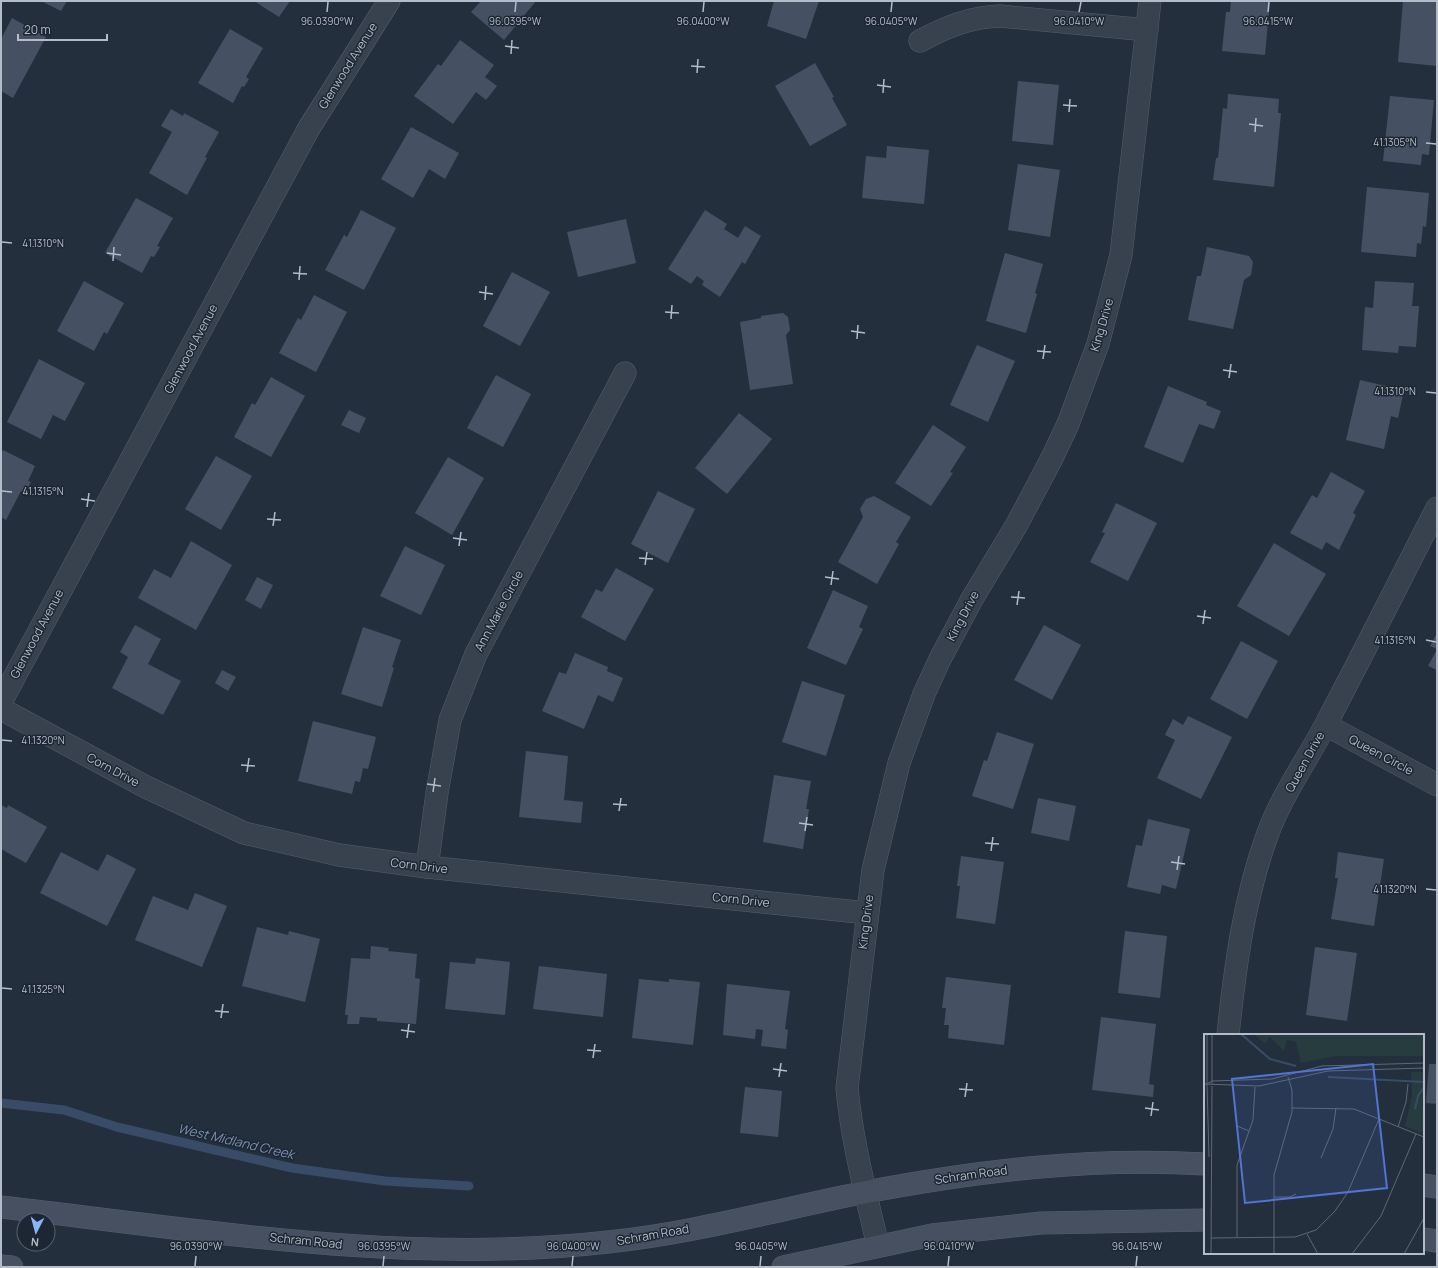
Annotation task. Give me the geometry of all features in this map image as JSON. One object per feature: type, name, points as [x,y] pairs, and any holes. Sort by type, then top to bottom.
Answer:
[{"type":"main road","name":"Schram Road","points":[[1,1207],[334,1245],[475,1250],[536,1248],[610,1242],[743,1219],[866,1192],[962,1175],[1040,1167],[1108,1163],[1204,1164]]},
{"type":"main road","points":[[1424,1185],[1437,1187]]},
{"type":"main road","points":[[783,1267],[932,1235],[1041,1223],[1204,1220]]},
{"type":"main road","points":[[1424,1239],[1437,1241]]},
{"type":"main road","points":[[1,1266],[12,1267]]},
{"type":"street","name":"Glenwood Avenue","points":[[1,702],[309,128],[389,1]]},
{"type":"street","name":"King Drive","points":[[878,1246],[850,1118],[847,1088],[873,870],[899,763],[924,694],[972,599],[1016,526],[1052,458],[1068,424],[1098,344],[1120,255],[1150,1]]},
{"type":"street","points":[[920,40],[945,28],[982,17],[1000,16],[1147,30]]},
{"type":"street","name":"Ann Marie Circle","points":[[427,867],[437,793],[450,720],[476,654],[625,373]]},
{"type":"street","name":"Queen Drive","points":[[1228,1034],[1234,974],[1248,904],[1258,862],[1268,831],[1284,799],[1326,726],[1437,508]]},
{"type":"street","name":"Corn Drive","points":[[1,710],[146,788],[244,833],[339,855],[427,867],[867,913]]},
{"type":"street","name":"Queen Circle","points":[[1326,726],[1437,785]]},
{"type":"building","points":[[41,1],[67,1],[61,11]]},
{"type":"building","points":[[254,1],[290,1],[279,17]]},
{"type":"building","points":[[481,1],[536,1],[504,40],[471,12]]},
{"type":"building","points":[[774,1],[819,1],[806,39],[767,26]]},
{"type":"building","points":[[1231,1],[1270,1],[1265,55],[1222,51],[1226,12],[1230,12]]},
{"type":"building","points":[[1403,1],[1437,1],[1437,66],[1398,62]]},
{"type":"building","points":[[12,18],[46,37],[13,98],[1,91],[1,39]]},
{"type":"building","points":[[230,29],[263,48],[246,77],[249,79],[244,87],[242,86],[233,103],[198,83]]},
{"type":"building","points":[[460,40],[494,65],[485,77],[497,86],[486,100],[476,92],[453,124],[414,96],[438,64],[441,66]]},
{"type":"building","points":[[815,63],[834,97],[832,98],[847,125],[810,146],[775,86]]},
{"type":"building","points":[[1018,81],[1059,85],[1053,145],[1012,141]]},
{"type":"building","points":[[1228,94],[1279,99],[1278,113],[1281,113],[1274,187],[1213,180],[1216,158],[1218,158],[1223,108],[1227,109]]},
{"type":"building","points":[[1390,96],[1434,100],[1429,155],[1422,154],[1421,165],[1383,161]]},
{"type":"building","points":[[171,109],[183,116],[184,113],[219,132],[187,195],[149,173],[172,132],[161,126]]},
{"type":"building","points":[[411,127],[459,153],[445,179],[429,169],[413,198],[381,179]]},
{"type":"building","points":[[887,146],[929,150],[924,204],[862,198],[866,156],[886,158]]},
{"type":"building","points":[[1018,164],[1060,170],[1050,237],[1008,230]]},
{"type":"building","points":[[1367,187],[1429,193],[1426,227],[1423,226],[1421,244],[1417,243],[1416,257],[1361,252]]},
{"type":"building","points":[[136,198],[173,218],[157,246],[160,247],[154,257],[151,256],[142,273],[105,253]]},
{"type":"building","points":[[361,210],[396,228],[364,290],[325,270],[344,235],[347,237]]},
{"type":"building","points":[[705,210],[727,224],[724,229],[738,238],[745,226],[761,236],[745,264],[742,262],[720,297],[702,285],[704,281],[697,276],[691,284],[668,269]]},
{"type":"building","points":[[626,219],[636,263],[578,277],[567,232]]},
{"type":"building","points":[[1207,247],[1249,256],[1253,262],[1251,275],[1244,280],[1233,329],[1188,320],[1197,276],[1201,276]]},
{"type":"building","points":[[1005,253],[1043,264],[1035,293],[1037,294],[1026,333],[986,321]]},
{"type":"building","points":[[512,272],[550,292],[520,346],[483,326]]},
{"type":"building","points":[[84,281],[124,303],[107,334],[104,332],[94,351],[57,331]]},
{"type":"building","points":[[1375,281],[1414,283],[1412,306],[1419,306],[1416,347],[1399,346],[1398,353],[1362,350],[1365,307],[1373,308]]},
{"type":"building","points":[[314,295],[347,312],[316,372],[279,353],[298,318],[301,320]]},
{"type":"building","points":[[783,313],[788,317],[790,330],[786,335],[793,384],[750,390],[740,322],[761,318],[761,316]]},
{"type":"building","points":[[977,345],[1015,361],[988,422],[950,405]]},
{"type":"building","points":[[39,359],[85,383],[65,421],[53,415],[41,439],[7,422]]},
{"type":"building","points":[[496,375],[531,394],[503,447],[467,428]]},
{"type":"building","points":[[271,377],[305,396],[271,457],[234,437],[252,403],[255,405]]},
{"type":"building","points":[[1360,380],[1404,390],[1398,418],[1391,416],[1384,449],[1346,440]]},
{"type":"building","points":[[1168,386],[1207,402],[1206,405],[1221,411],[1214,429],[1199,424],[1183,463],[1144,447]]},
{"type":"building","points":[[349,410],[366,418],[359,433],[341,425]]},
{"type":"building","points":[[739,413],[772,439],[727,494],[695,468]]},
{"type":"building","points":[[933,425],[966,447],[950,472],[953,473],[931,506],[895,483]]},
{"type":"building","points":[[3,450],[35,466],[28,481],[31,482],[25,493],[21,491],[6,520],[1,517],[1,454]]},
{"type":"building","points":[[216,456],[252,476],[221,530],[185,509]]},
{"type":"building","points":[[448,457],[484,478],[452,535],[415,513]]},
{"type":"building","points":[[1331,472],[1365,491],[1353,513],[1356,515],[1339,550],[1326,542],[1322,550],[1290,533],[1312,495],[1317,498]]},
{"type":"building","points":[[658,491],[695,509],[668,563],[631,544]]},
{"type":"building","points":[[874,496],[911,517],[896,542],[899,544],[877,584],[838,562],[863,517],[860,509],[866,499]]},
{"type":"building","points":[[1116,503],[1157,523],[1128,581],[1090,562],[1105,533],[1102,532]]},
{"type":"building","points":[[191,541],[232,565],[196,630],[138,598],[154,569],[171,578]]},
{"type":"building","points":[[1274,543],[1326,574],[1289,636],[1237,606]]},
{"type":"building","points":[[405,546],[445,565],[421,615],[380,596]]},
{"type":"building","points":[[616,568],[654,589],[625,641],[581,617],[596,589],[602,592]]},
{"type":"building","points":[[257,577],[273,585],[261,609],[245,600]]},
{"type":"building","points":[[833,590],[868,606],[859,627],[863,629],[846,665],[807,648]]},
{"type":"building","points":[[135,625],[161,639],[148,664],[181,681],[163,715],[112,688],[128,657],[120,652]]},
{"type":"building","points":[[1044,625],[1081,645],[1052,700],[1014,680]]},
{"type":"building","points":[[363,627],[401,640],[392,667],[394,668],[382,707],[341,694]]},
{"type":"building","points":[[1437,633],[1437,649],[1430,646]]},
{"type":"building","points":[[1241,641],[1278,661],[1247,719],[1210,699]]},
{"type":"building","points":[[1437,649],[1437,670],[1428,666]]},
{"type":"building","points":[[575,653],[608,667],[607,671],[623,678],[613,702],[598,695],[584,729],[542,711],[559,672],[566,674]]},
{"type":"building","points":[[222,670],[236,677],[228,691],[215,683]]},
{"type":"building","points":[[802,681],[845,695],[826,756],[782,742]]},
{"type":"building","points":[[1188,716],[1232,737],[1201,799],[1157,778],[1175,740],[1165,735],[1173,719],[1183,725]]},
{"type":"building","points":[[313,721],[376,737],[368,769],[363,768],[360,782],[355,781],[352,794],[298,781]]},
{"type":"building","points":[[997,732],[1034,744],[1013,809],[972,796],[984,760],[987,761]]},
{"type":"building","points":[[526,751],[568,756],[564,800],[583,802],[581,823],[519,817]]},
{"type":"building","points":[[774,775],[811,781],[806,809],[809,809],[803,849],[763,842]]},
{"type":"building","points":[[1038,798],[1076,806],[1069,841],[1031,833]]},
{"type":"building","points":[[1,805],[7,808],[8,805],[47,827],[26,863],[1,849]]},
{"type":"building","points":[[1148,819],[1190,829],[1176,889],[1162,885],[1160,894],[1127,887],[1136,845],[1142,846]]},
{"type":"building","points":[[61,852],[98,871],[107,854],[136,869],[107,926],[40,893]]},
{"type":"building","points":[[1338,852],[1384,859],[1374,926],[1331,919],[1338,878],[1335,878]]},
{"type":"building","points":[[961,856],[1004,862],[995,924],[956,918],[960,886],[957,886]]},
{"type":"building","points":[[195,893],[227,906],[202,967],[135,940],[153,896],[188,910]]},
{"type":"building","points":[[257,927],[288,935],[289,931],[320,939],[305,1002],[242,986]]},
{"type":"building","points":[[1125,931],[1167,936],[1160,998],[1118,993]]},
{"type":"building","points":[[371,946],[389,948],[388,951],[417,954],[415,978],[420,979],[416,1024],[377,1021],[377,1018],[360,1017],[359,1024],[347,1024],[348,1015],[345,1015],[351,958],[370,959]]},
{"type":"building","points":[[1315,947],[1357,953],[1347,1021],[1306,1015]]},
{"type":"building","points":[[476,958],[510,962],[505,1015],[445,1009],[450,962],[475,964]]},
{"type":"building","points":[[539,966],[607,974],[603,1017],[533,1009]]},
{"type":"building","points":[[946,977],[1011,985],[1004,1045],[948,1038],[949,1025],[944,1025],[946,1008],[942,1008]]},
{"type":"building","points":[[639,979],[669,982],[669,979],[700,982],[693,1045],[632,1038]]},
{"type":"building","points":[[727,984],[790,991],[785,1029],[788,1030],[786,1049],[761,1046],[763,1030],[756,1029],[755,1039],[723,1035]]},
{"type":"building","points":[[1101,1017],[1156,1024],[1149,1084],[1154,1085],[1153,1097],[1092,1090]]},
{"type":"building","points":[[1429,1064],[1437,1064],[1437,1104],[1426,1103]]},
{"type":"building","points":[[745,1087],[782,1091],[778,1137],[740,1133]]},
{"type":"waterway","name":"West Midland Creek","points":[[1,1103],[64,1110],[117,1127],[292,1168],[385,1181],[469,1186]]}]
